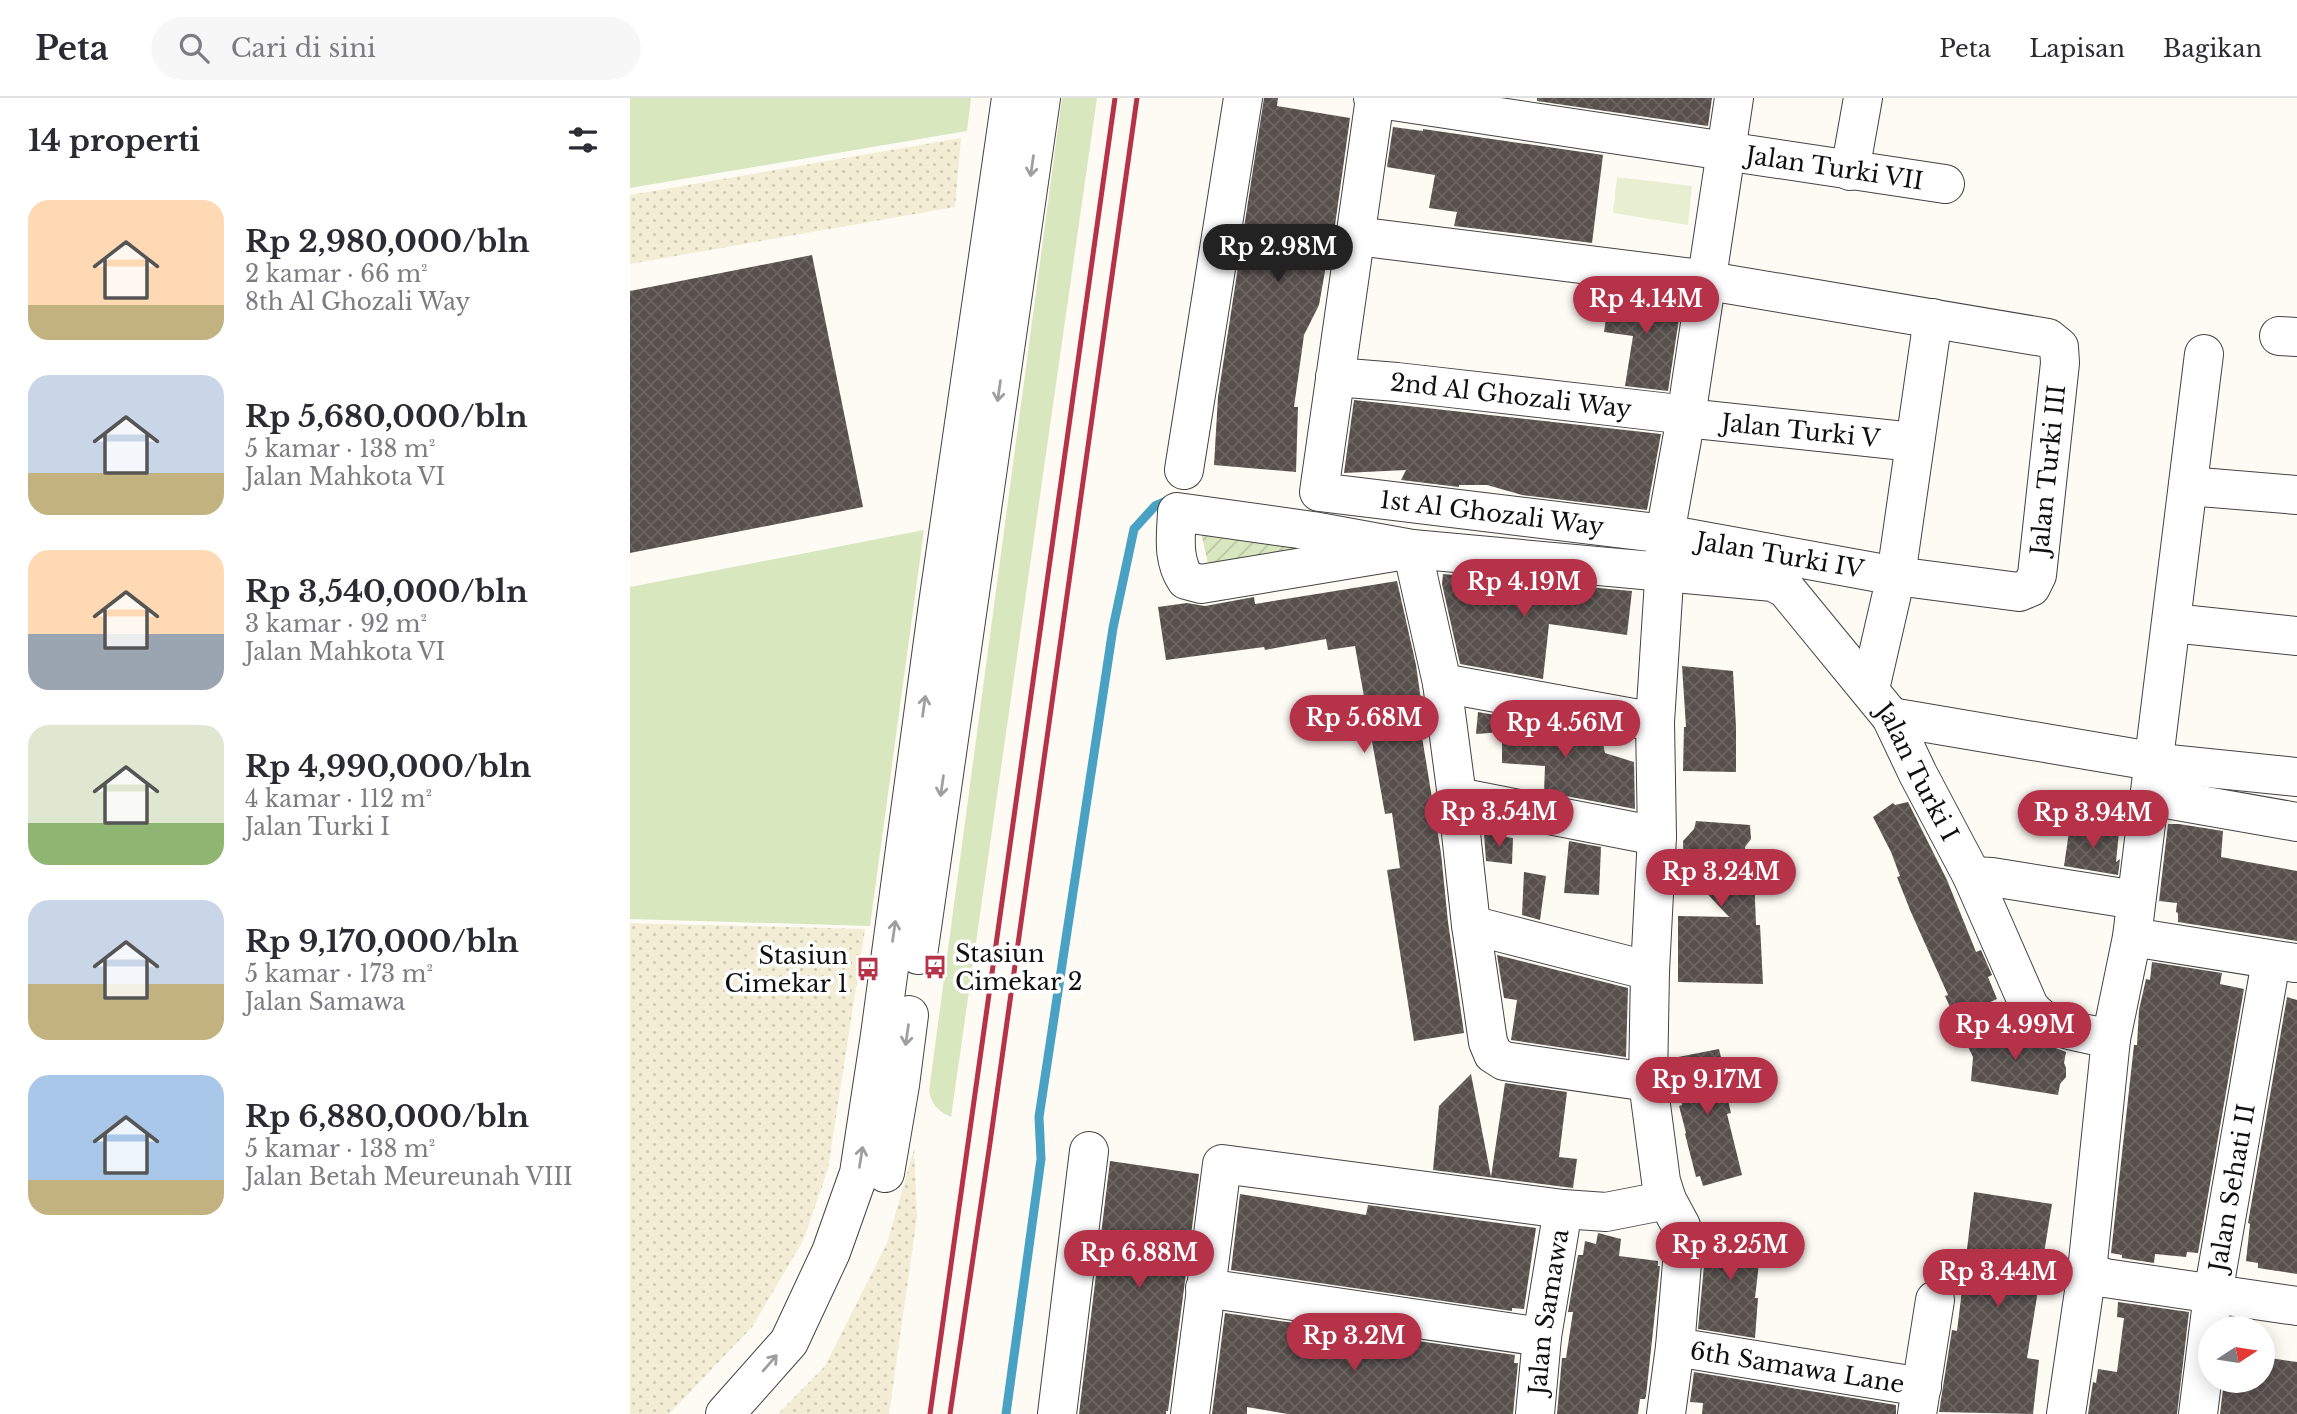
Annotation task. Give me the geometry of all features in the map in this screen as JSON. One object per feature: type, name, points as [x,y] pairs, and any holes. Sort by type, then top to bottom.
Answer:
[{"type":"street","points":[[760,1414],[812,1354],[857,1255],[885,1174],[900,1085],[1011,98]]},
{"type":"street","points":[[725,1414],[789,1342],[831,1252],[859,1173],[880,1035],[1041,98]]},
{"type":"street","points":[[1184,470],[1243,98]]},
{"type":"street","points":[[1335,377],[1375,98]]},
{"type":"street","name":"Jalan Turki VII","points":[[1375,98],[1945,184]]},
{"type":"street","points":[[1666,1414],[1684,1239],[1661,1181],[1648,1082],[1657,836],[1655,722],[1665,553],[1734,98]]},
{"type":"street","points":[[1850,171],[1863,98]]},
{"type":"street","points":[[1356,236],[1705,280],[1933,318],[1914,442],[1881,703],[2151,778],[2297,822]]},
{"type":"street","name":"Jalan Turki III","points":[[1896,576],[2019,592],[2031,587],[2037,575],[2060,363],[2059,347],[2048,338],[1933,318]]},
{"type":"street","points":[[2066,1414],[2087,1270],[2111,1039],[2132,937],[2204,354]]},
{"type":"street","name":"2nd Al Ghozali Way","points":[[1335,377],[1670,413],[1686,417]]},
{"type":"street","name":"1st Al Ghozali Way","points":[[1335,377],[1319,492],[1665,553]]},
{"type":"street","name":"Jalan Turki V","points":[[1686,417],[1914,442]]},
{"type":"street","points":[[2188,486],[2297,495]]},
{"type":"street","points":[[1412,549],[1201,584],[1186,580],[1180,571],[1175,552],[1177,512],[1314,531],[1412,549],[1665,553]]},
{"type":"street","points":[[1412,549],[1441,683],[1471,925],[1488,1042],[1493,1054],[1504,1060],[1648,1082]]},
{"type":"street","name":"Jalan Turki IV","points":[[1665,553],[1896,576]]},
{"type":"street","name":"Jalan Turki I","points":[[1665,553],[1773,582],[1786,589],[1881,703],[1972,876],[2029,1006],[2037,1017],[2049,1024],[2111,1039]]},
{"type":"street","points":[[2172,623],[2297,636]]},
{"type":"street","points":[[1441,683],[1655,722]]},
{"type":"street","points":[[2151,778],[2297,777]]},
{"type":"street","points":[[1457,797],[1657,836]]},
{"type":"street","points":[[1972,876],[2136,900]]},
{"type":"street","points":[[1471,925],[1650,971]]},
{"type":"street","points":[[2132,937],[2284,962]]},
{"type":"street","name":"Jalan Sehati II","points":[[2198,1414],[2213,1294],[2284,962]]},
{"type":"street","points":[[1057,1414],[1089,1151]]},
{"type":"street","points":[[1189,1414],[1222,1164],[1563,1209],[1606,1212],[1667,1200]]},
{"type":"street","name":"Jalan Samawa","points":[[1535,1414],[1542,1337],[1563,1209]]},
{"type":"street","points":[[2087,1270],[2105,1278],[2297,1306]]},
{"type":"street","points":[[1205,1288],[1542,1337]]},
{"type":"street","points":[[1921,1391],[1935,1300]]},
{"type":"street","name":"6th Samawa Lane","points":[[1675,1347],[1921,1391]]},
{"type":"shaded area","points":[[961,138],[955,207],[630,264],[630,195]]},
{"type":"shaded area","points":[[630,923],[865,929],[828,1169],[803,1241],[752,1327],[669,1414],[630,1414]]},
{"type":"shaded area","points":[[914,1149],[917,1217],[889,1414],[778,1414],[825,1366],[887,1243]]},
{"type":"green space","points":[[630,98],[971,98],[967,131],[630,188]]},
{"type":"green space","points":[[1062,98],[1097,98],[951,1117],[936,1107],[929,1091]]},
{"type":"green space","points":[[1617,177],[1692,186],[1688,225],[1613,213]]},
{"type":"green space","points":[[1197,514],[1373,545],[1210,573]]},
{"type":"green space","points":[[924,530],[870,926],[630,919],[630,587]]},
{"type":"building","points":[[1264,98],[1278,98],[1277,106],[1350,118],[1330,261],[1327,260],[1319,305],[1304,335],[1294,407],[1298,407],[1296,472],[1214,465],[1218,397]]},
{"type":"building","points":[[1537,98],[1712,98],[1708,126],[1537,101]]},
{"type":"building","points":[[1393,127],[1603,155],[1592,243],[1454,226],[1457,212],[1429,208],[1435,175],[1387,167]]},
{"type":"building","points":[[812,255],[863,507],[630,553],[630,291]]},
{"type":"building","points":[[1610,291],[1682,299],[1668,391],[1625,386],[1633,336],[1604,332]]},
{"type":"building","points":[[1354,400],[1661,434],[1647,510],[1522,495],[1487,485],[1459,487],[1401,480],[1406,470],[1344,473]]},
{"type":"building","points":[[1443,574],[1632,591],[1627,635],[1549,624],[1543,679],[1460,664],[1442,584]]},
{"type":"building","points":[[1397,581],[1416,665],[1426,736],[1422,737],[1441,853],[1464,1033],[1414,1041],[1387,870],[1400,868],[1392,813],[1385,814],[1355,646],[1328,650],[1326,639],[1265,650],[1264,647],[1166,660],[1158,607],[1187,603],[1205,606],[1254,597],[1255,604]]},
{"type":"building","points":[[1682,666],[1733,671],[1736,772],[1683,771],[1686,727]]},
{"type":"building","points":[[1478,712],[1601,734],[1605,753],[1634,762],[1635,809],[1544,792],[1545,766],[1502,763],[1502,732],[1476,734]]},
{"type":"building","points":[[1908,802],[1947,880],[1976,952],[1981,950],[1992,975],[1988,977],[1997,999],[1955,1018],[1945,996],[1948,995],[1897,877],[1900,876],[1891,852],[1873,817],[1893,803],[1895,805]]},
{"type":"building","points":[[1696,821],[1750,825],[1751,839],[1745,847],[1746,868],[1754,875],[1756,925],[1760,925],[1763,984],[1678,982],[1678,916],[1729,917],[1684,869],[1683,841],[1694,829]]},
{"type":"building","points":[[2168,824],[2223,831],[2221,857],[2297,871],[2297,941],[2178,922],[2177,903],[2159,901]]},
{"type":"building","points":[[2070,825],[2119,832],[2116,862],[2120,859],[2118,875],[2064,866]]},
{"type":"building","points":[[1484,834],[1513,838],[1512,864],[1486,861]]},
{"type":"building","points":[[1569,841],[1601,847],[1599,895],[1564,893]]},
{"type":"building","points":[[1524,872],[1546,876],[1540,920],[1522,915]]},
{"type":"building","points":[[1497,955],[1628,988],[1626,1057],[1511,1040],[1517,1000],[1504,998]]},
{"type":"building","points":[[2152,962],[2222,973],[2220,984],[2244,989],[2198,1253],[2187,1252],[2186,1257],[2155,1254],[2154,1263],[2122,1258],[2122,1255],[2111,1253],[2134,1045],[2137,1045],[2139,1010],[2146,979],[2150,980]]},
{"type":"building","points":[[2287,997],[2297,1000],[2297,1274],[2258,1268],[2258,1263],[2246,1261],[2248,1223]]},
{"type":"building","points":[[1959,1028],[2035,1040],[2066,1052],[2066,1077],[2060,1084],[2058,1095],[1971,1081],[1973,1057]]},
{"type":"building","points":[[1719,1049],[1731,1113],[1727,1114],[1742,1175],[1703,1186],[1700,1176],[1696,1177],[1685,1134],[1674,1067],[1680,1065],[1678,1057]]},
{"type":"building","points":[[1471,1074],[1491,1177],[1505,1083],[1567,1092],[1559,1157],[1577,1159],[1573,1188],[1433,1170],[1439,1106]]},
{"type":"building","points":[[1110,1161],[1199,1174],[1166,1414],[1079,1414]]},
{"type":"building","points":[[1974,1192],[2052,1204],[2027,1358],[2039,1360],[2033,1414],[1939,1412],[1952,1330],[1957,1331]]},
{"type":"building","points":[[1240,1194],[1366,1215],[1368,1205],[1536,1228],[1524,1309],[1512,1308],[1512,1311],[1231,1270]]},
{"type":"building","points":[[1708,1224],[1758,1232],[1755,1338],[1698,1329]]},
{"type":"building","points":[[1598,1233],[1621,1239],[1619,1256],[1658,1261],[1660,1266],[1646,1396],[1645,1399],[1640,1399],[1638,1414],[1557,1414],[1562,1358],[1566,1358],[1573,1312],[1568,1312],[1578,1255],[1583,1255],[1585,1241],[1596,1244]]},
{"type":"building","points":[[2118,1302],[2189,1312],[2177,1414],[2088,1414],[2098,1369],[2117,1372],[2124,1318],[2117,1317]]},
{"type":"building","points":[[1225,1313],[1515,1355],[1514,1363],[1518,1363],[1513,1414],[1288,1414],[1247,1407],[1247,1414],[1212,1414]]},
{"type":"building","points":[[2275,1359],[2297,1362],[2297,1414],[2220,1414],[2223,1393],[2275,1393]]},
{"type":"building","points":[[1694,1372],[1896,1405],[1896,1414],[1702,1414],[1703,1403],[1690,1402]]},
{"type":"waterway","points":[[1006,1414],[1041,1159],[1039,1117],[1113,628],[1134,529],[1155,506],[1169,500]]},
{"type":"railway","points":[[930,1414],[1115,98]]},
{"type":"railway","points":[[950,1414],[1137,98]]},
{"type":"place","name":"Stasiun Cimekar 2","points":[[935,967]]},
{"type":"place","name":"Stasiun Cimekar 1","points":[[868,969]]}]
